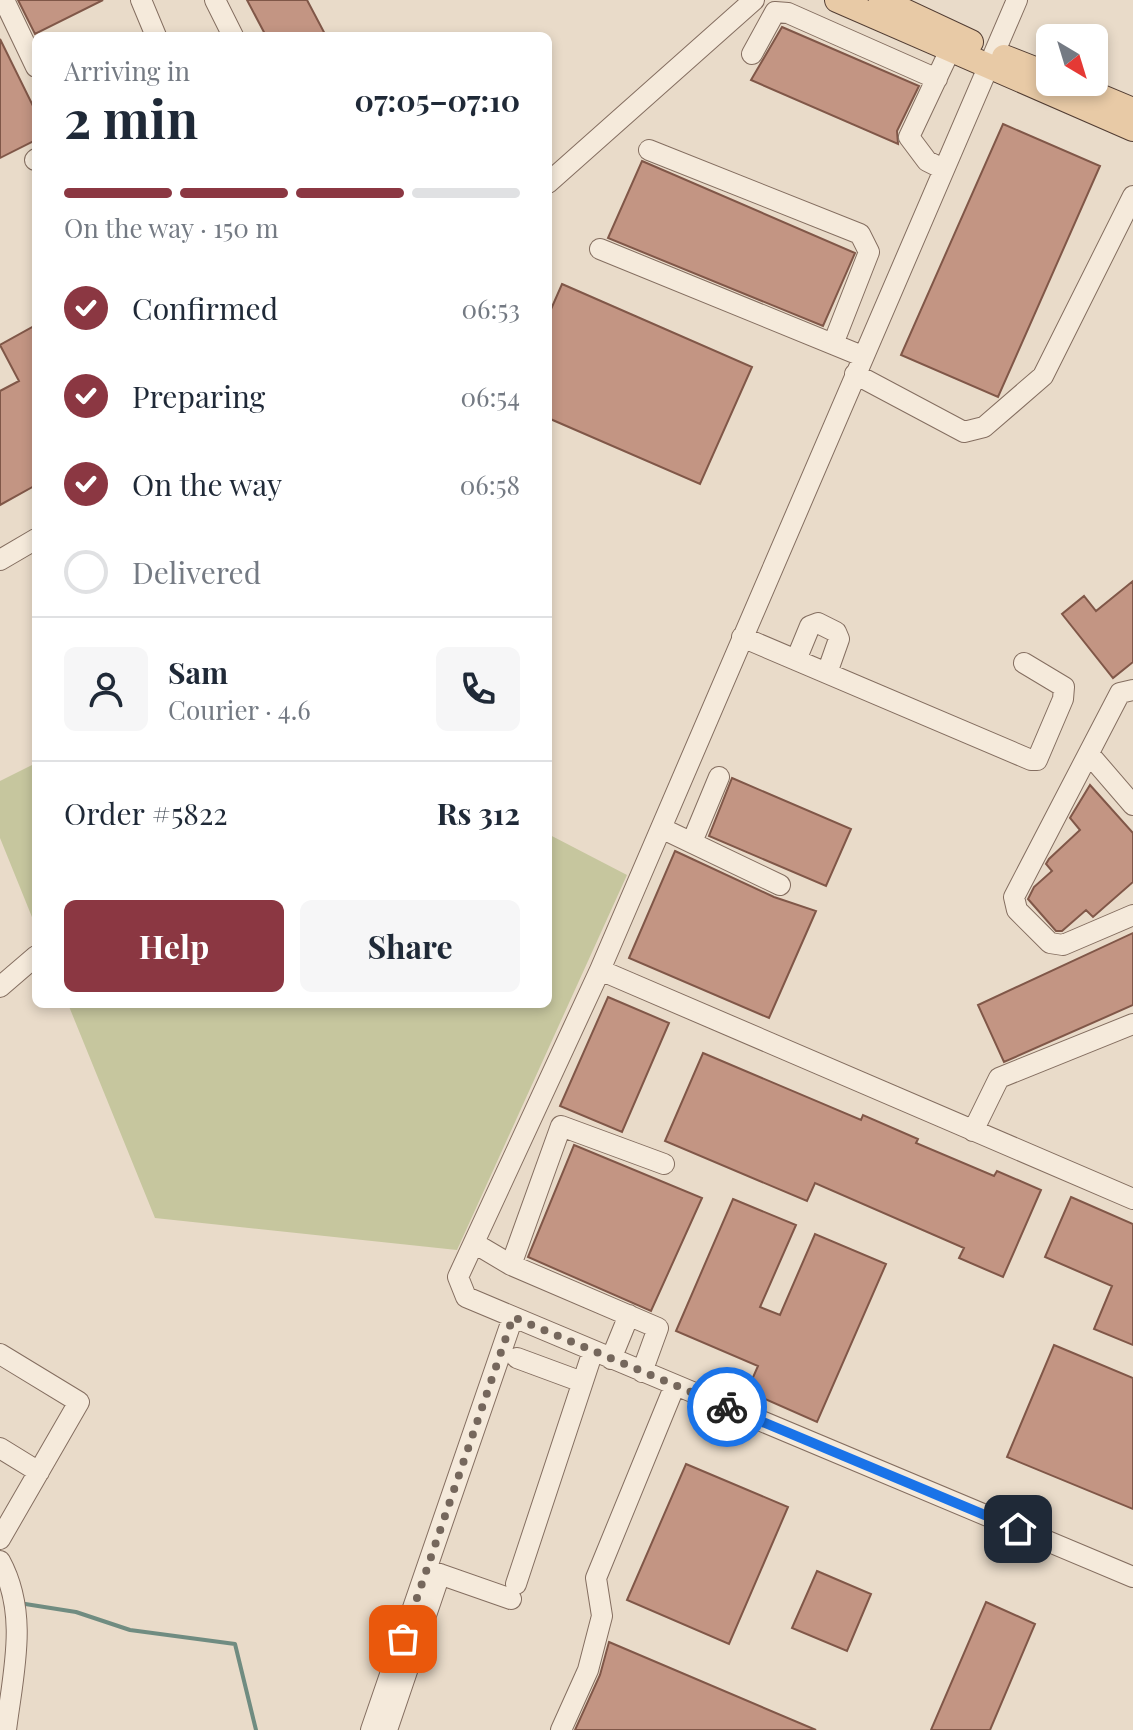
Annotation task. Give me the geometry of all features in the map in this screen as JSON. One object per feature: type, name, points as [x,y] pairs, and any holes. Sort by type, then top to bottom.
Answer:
[{"type":"main road","points":[[837,0],[950,50],[1036,71]]},
{"type":"main road","points":[[881,0],[992,60],[1133,129]]},
{"type":"main road","points":[[1100,96],[1133,110]]},
{"type":"street","points":[[4,0],[32,59]]},
{"type":"street","points":[[141,0],[154,32]]},
{"type":"street","points":[[215,0],[231,32]]},
{"type":"street","points":[[552,179],[754,0]]},
{"type":"street","points":[[1017,0],[600,970],[458,1277],[466,1297],[1133,1577]]},
{"type":"street","points":[[752,54],[775,12],[795,7],[937,79]]},
{"type":"street","points":[[943,169],[927,161],[909,137],[950,50]]},
{"type":"street","points":[[649,150],[860,234],[869,252],[833,344]]},
{"type":"street","points":[[600,249],[833,344],[859,365],[964,432],[984,427],[1043,376],[1133,196]]},
{"type":"street","points":[[0,560],[32,541]]},
{"type":"street","points":[[796,660],[810,626],[818,623],[836,632],[839,639],[827,673]]},
{"type":"street","points":[[742,637],[1037,760],[1063,699],[1064,687],[1024,663]]},
{"type":"street","points":[[1133,690],[1120,693],[1014,897],[1017,910],[1050,943],[1063,945],[1133,915]]},
{"type":"street","points":[[1089,754],[1133,805]]},
{"type":"street","points":[[692,842],[719,777]]},
{"type":"street","points":[[661,828],[780,885]]},
{"type":"street","points":[[0,987],[32,959]]},
{"type":"street","points":[[600,970],[1133,1199]]},
{"type":"street","points":[[973,1131],[999,1078],[1133,1024]]},
{"type":"street","points":[[511,1265],[561,1126],[664,1164]]},
{"type":"street","points":[[474,1243],[511,1265],[658,1328],[642,1372]]},
{"type":"street","points":[[433,1572],[514,1592],[582,1382],[629,1315]]},
{"type":"street","points":[[381,1725],[513,1317]]},
{"type":"street","points":[[0,1354],[79,1402],[0,1539]]},
{"type":"street","points":[[517,1358],[582,1382]]},
{"type":"street","points":[[561,1730],[588,1670],[602,1616],[596,1578],[675,1385]]},
{"type":"street","points":[[0,1448],[39,1472]]},
{"type":"street","points":[[0,1561],[14,1596],[19,1625],[6,1730]]},
{"type":"green space","points":[[32,765],[32,917],[0,838],[0,781]]},
{"type":"green space","points":[[552,836],[627,875],[457,1250],[155,1218],[70,1008],[552,1008]]},
{"type":"building","points":[[18,0],[103,0],[39,32],[34,32]]},
{"type":"building","points":[[247,0],[307,0],[324,32],[264,32]]},
{"type":"building","points":[[782,27],[919,86],[897,131],[898,144],[751,80]]},
{"type":"building","points":[[0,39],[32,104],[32,142],[0,158]]},
{"type":"building","points":[[1003,124],[1100,166],[998,397],[901,355]]},
{"type":"building","points":[[642,161],[855,253],[823,326],[608,238]]},
{"type":"building","points":[[562,284],[752,367],[700,484],[552,420],[552,307]]},
{"type":"building","points":[[32,327],[32,487],[0,505],[0,391],[19,381],[0,345]]},
{"type":"building","points":[[1133,581],[1133,662],[1113,678],[1062,614],[1084,596],[1096,611]]},
{"type":"building","points":[[732,778],[851,829],[826,886],[709,836]]},
{"type":"building","points":[[1090,785],[1133,833],[1133,882],[1093,917],[1086,910],[1062,931],[1056,931],[1028,899],[1034,887],[1052,871],[1046,864],[1049,859],[1080,830],[1070,818]]},
{"type":"building","points":[[675,851],[774,897],[816,911],[769,1018],[629,958]]},
{"type":"building","points":[[1133,933],[1133,1005],[1004,1062],[978,1005]]},
{"type":"building","points":[[608,997],[669,1023],[622,1132],[560,1106]]},
{"type":"building","points":[[703,1053],[861,1120],[863,1115],[918,1139],[916,1143],[994,1176],[997,1171],[1041,1190],[1003,1277],[959,1258],[964,1248],[815,1183],[807,1201],[665,1141]]},
{"type":"building","points":[[574,1145],[702,1198],[651,1311],[528,1257]]},
{"type":"building","points":[[1071,1197],[1133,1224],[1133,1345],[1094,1329],[1112,1286],[1045,1257]]},
{"type":"building","points":[[733,1199],[796,1225],[760,1307],[780,1315],[815,1234],[886,1264],[817,1422],[747,1391],[758,1366],[676,1331]]},
{"type":"building","points":[[1054,1345],[1133,1378],[1133,1509],[1007,1457]]},
{"type":"building","points":[[686,1464],[788,1507],[729,1644],[627,1600]]},
{"type":"building","points":[[817,1571],[871,1594],[847,1651],[792,1628]]},
{"type":"building","points":[[986,1602],[1035,1624],[990,1730],[931,1730]]},
{"type":"building","points":[[609,1642],[816,1730],[575,1730],[600,1675]]},
{"type":"waterway","points":[[19,1603],[76,1612],[130,1630],[235,1644],[256,1730]]},
{"type":"way so far","points":[[403,1639],[513,1317],[727,1407]]},
{"type":"route","points":[[727,1407],[1018,1529]]}]
